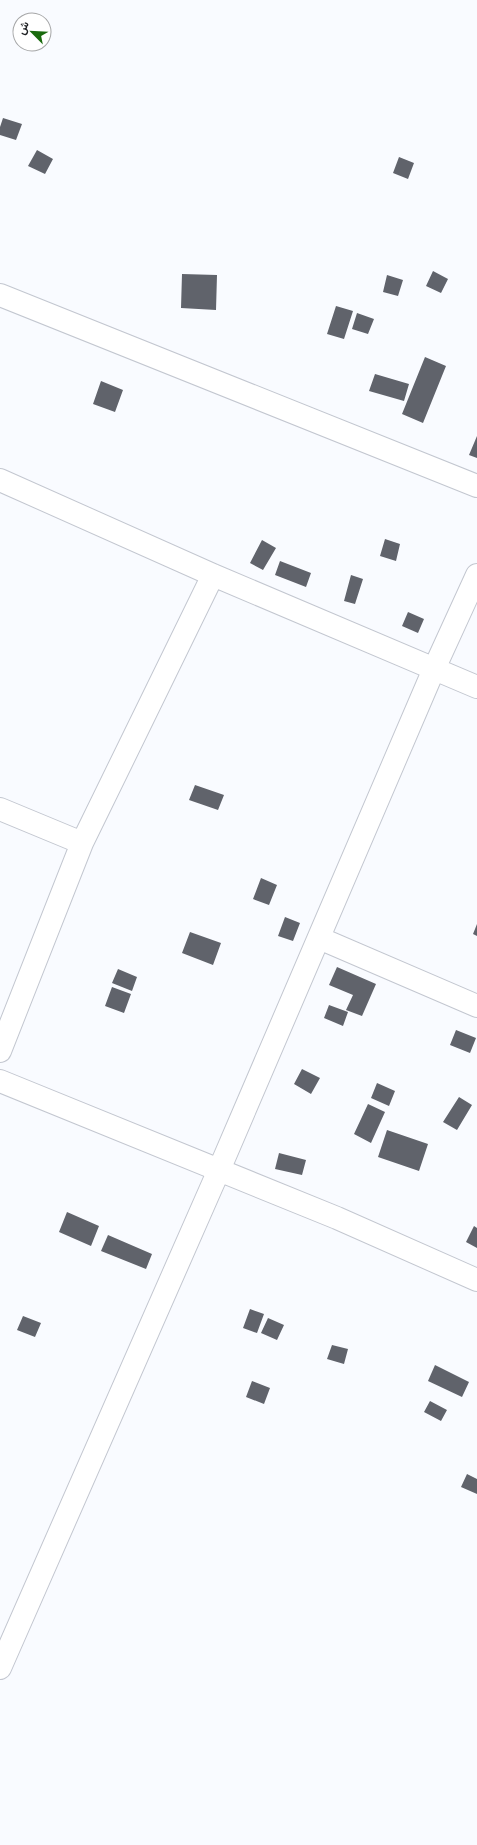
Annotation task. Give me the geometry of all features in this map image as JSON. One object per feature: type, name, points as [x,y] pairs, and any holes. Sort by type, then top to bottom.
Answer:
[{"type":"street","points":[[0,295],[477,486]]},
{"type":"street","points":[[0,480],[213,575],[477,687]]},
{"type":"street","points":[[0,1051],[82,843],[213,575]]},
{"type":"street","points":[[0,1668],[219,1170],[434,669],[477,575]]},
{"type":"street","points":[[0,810],[82,843]]},
{"type":"street","points":[[319,938],[477,1006]]},
{"type":"street","points":[[0,1082],[337,1218],[477,1280]]},
{"type":"building","points":[[3,118],[22,124],[16,140],[0,135],[0,127]]},
{"type":"building","points":[[37,150],[53,159],[45,174],[28,166]]},
{"type":"building","points":[[399,157],[414,163],[408,179],[393,173]]},
{"type":"building","points":[[433,271],[448,279],[441,293],[426,286]]},
{"type":"building","points":[[182,274],[217,275],[216,310],[181,308]]},
{"type":"building","points":[[387,275],[403,280],[398,296],[383,292]]},
{"type":"building","points":[[336,306],[353,311],[344,339],[327,334]]},
{"type":"building","points":[[357,313],[374,319],[368,334],[352,329]]},
{"type":"building","points":[[425,357],[446,366],[423,423],[402,414]]},
{"type":"building","points":[[375,374],[409,384],[404,401],[369,391]]},
{"type":"building","points":[[101,381],[123,390],[115,412],[93,404]]},
{"type":"building","points":[[477,436],[477,458],[469,455]]},
{"type":"building","points":[[385,539],[400,544],[396,561],[380,556]]},
{"type":"building","points":[[262,540],[276,548],[263,570],[250,563]]},
{"type":"building","points":[[280,561],[311,573],[306,587],[275,575]]},
{"type":"building","points":[[351,575],[363,579],[355,604],[344,601]]},
{"type":"building","points":[[408,612],[424,619],[418,633],[402,626]]},
{"type":"building","points":[[195,785],[224,795],[218,810],[189,800]]},
{"type":"building","points":[[261,878],[277,885],[269,905],[253,899]]},
{"type":"building","points":[[285,917],[300,923],[293,941],[278,936]]},
{"type":"building","points":[[477,924],[477,936],[473,934]]},
{"type":"building","points":[[190,932],[221,943],[213,965],[182,953]]},
{"type":"building","points":[[337,967],[376,984],[362,1016],[346,1010],[353,995],[329,985]]},
{"type":"building","points":[[118,969],[137,977],[132,991],[112,983]]},
{"type":"building","points":[[112,987],[131,994],[124,1013],[105,1006]]},
{"type":"building","points":[[329,1005],[348,1012],[343,1026],[324,1018]]},
{"type":"building","points":[[456,1030],[476,1038],[470,1053],[450,1045]]},
{"type":"building","points":[[302,1069],[320,1078],[311,1094],[294,1084]]},
{"type":"building","points":[[377,1083],[395,1091],[389,1106],[371,1098]]},
{"type":"building","points":[[459,1097],[472,1105],[457,1130],[443,1122]]},
{"type":"building","points":[[368,1104],[385,1112],[371,1143],[354,1134]]},
{"type":"building","points":[[387,1130],[428,1144],[419,1171],[378,1157]]},
{"type":"building","points":[[279,1153],[306,1160],[302,1175],[275,1169]]},
{"type":"building","points":[[67,1212],[99,1226],[91,1246],[59,1232]]},
{"type":"building","points":[[474,1226],[477,1228],[477,1248],[466,1242]]},
{"type":"building","points":[[108,1235],[152,1254],[146,1269],[101,1251]]},
{"type":"building","points":[[250,1309],[264,1314],[257,1333],[243,1328]]},
{"type":"building","points":[[23,1316],[41,1323],[35,1337],[17,1330]]},
{"type":"building","points":[[268,1318],[284,1325],[277,1340],[261,1333]]},
{"type":"building","points":[[332,1345],[348,1349],[344,1364],[327,1359]]},
{"type":"building","points":[[435,1365],[469,1382],[462,1397],[428,1381]]},
{"type":"building","points":[[252,1381],[270,1388],[264,1404],[246,1397]]},
{"type":"building","points":[[430,1401],[447,1410],[441,1421],[424,1412]]},
{"type":"building","points":[[467,1474],[477,1479],[477,1494],[461,1487]]}]
